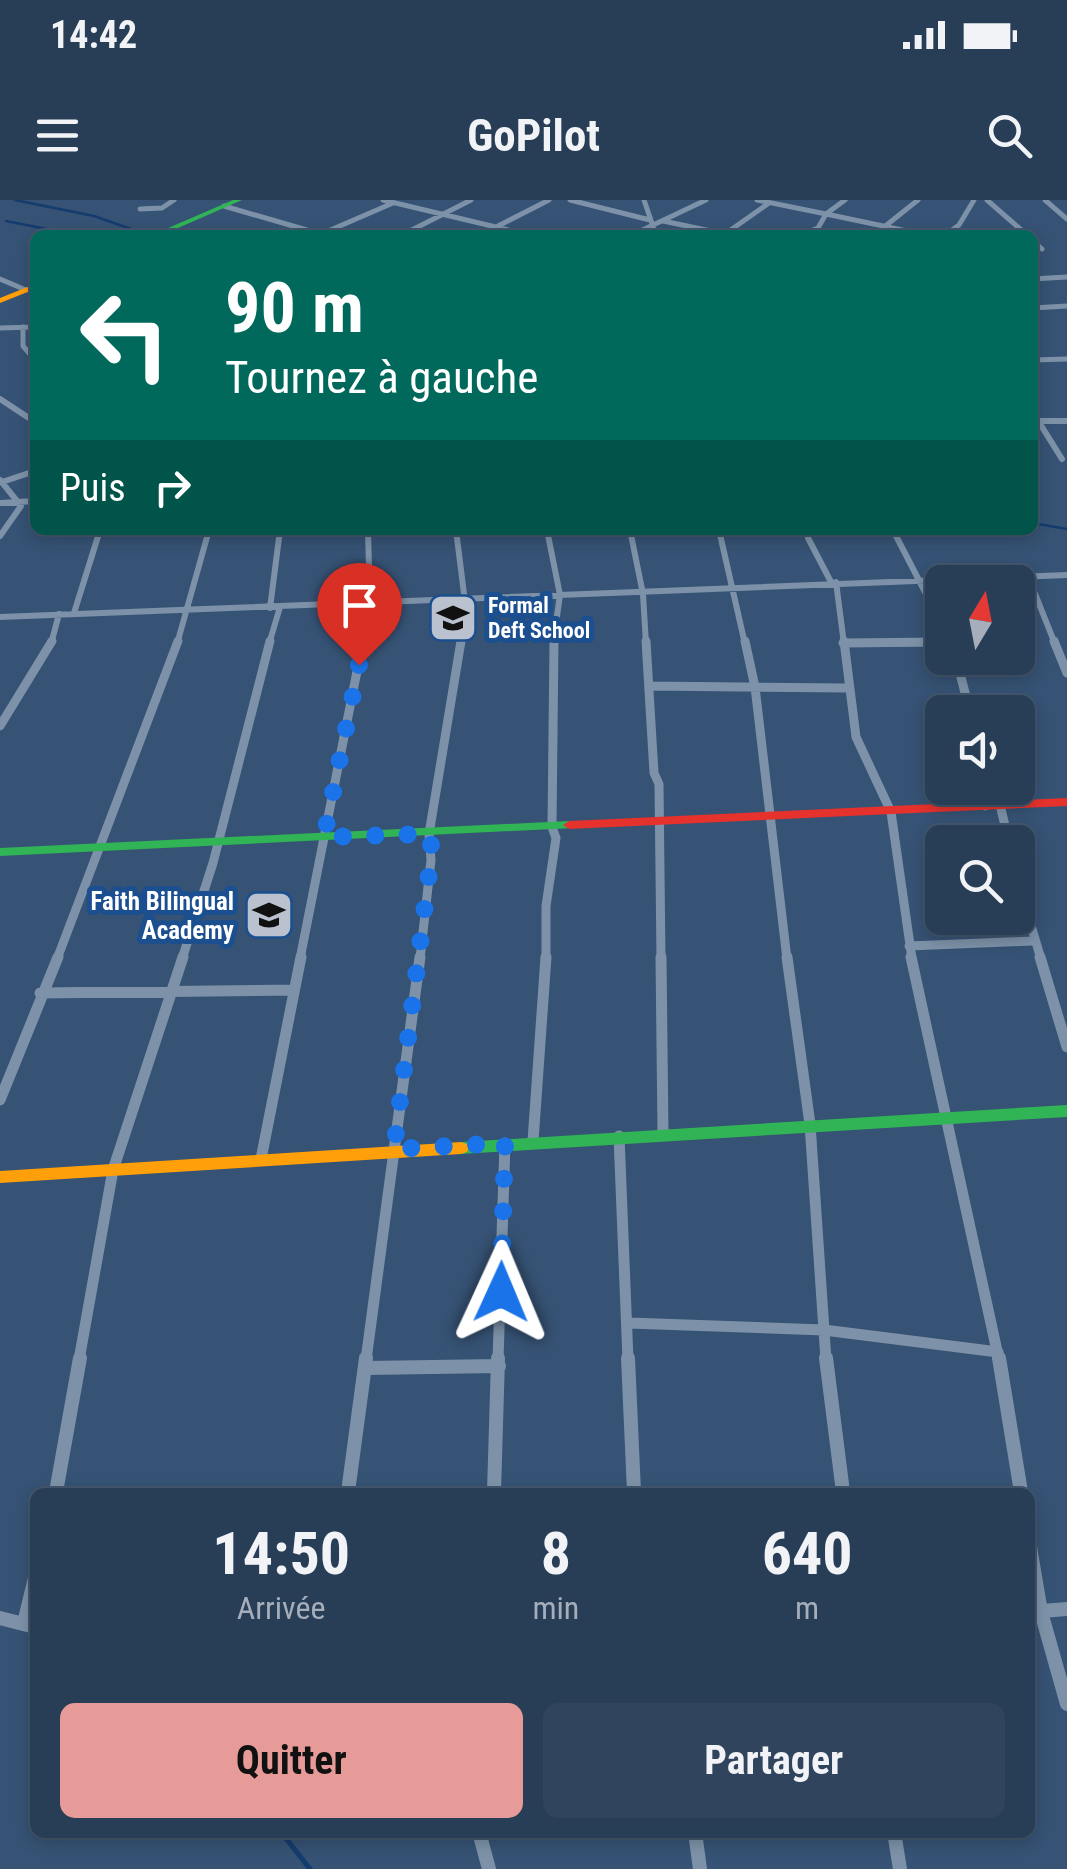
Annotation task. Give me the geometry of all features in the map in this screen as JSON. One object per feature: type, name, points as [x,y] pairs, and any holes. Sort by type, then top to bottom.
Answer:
[{"type":"main road","points":[[168,230],[232,203]]},
{"type":"main road","points":[[0,301],[30,288]]},
{"type":"main road","points":[[1035,803],[1067,802]]},
{"type":"main road","points":[[0,852],[993,805]]},
{"type":"main road","points":[[0,1176],[1067,1110]]},
{"type":"street","points":[[140,209],[161,208],[174,200]]},
{"type":"street","points":[[383,200],[509,230]]},
{"type":"street","points":[[412,230],[471,200]]},
{"type":"street","points":[[497,227],[548,200]]},
{"type":"street","points":[[570,200],[651,222],[708,230]]},
{"type":"street","points":[[644,200],[654,230]]},
{"type":"street","points":[[662,221],[706,200]]},
{"type":"street","points":[[758,200],[902,230]]},
{"type":"street","points":[[813,230],[845,200]]},
{"type":"street","points":[[879,230],[918,200]]},
{"type":"street","points":[[952,230],[974,200]]},
{"type":"street","points":[[987,200],[1022,230]]},
{"type":"street","points":[[1045,200],[1067,219]]},
{"type":"street","points":[[733,230],[771,201]]},
{"type":"street","points":[[332,230],[394,202]]},
{"type":"street","points":[[232,203],[307,230]]},
{"type":"street","points":[[639,230],[651,222]]},
{"type":"street","points":[[1038,279],[1067,277]]},
{"type":"street","points":[[0,280],[30,288]]},
{"type":"street","points":[[1038,308],[1067,306]]},
{"type":"street","points":[[23,327],[20,340],[30,357]]},
{"type":"street","points":[[0,328],[30,327]]},
{"type":"street","points":[[1038,360],[1067,359]]},
{"type":"street","points":[[0,398],[30,419]]},
{"type":"street","points":[[1038,421],[1067,421]]},
{"type":"street","points":[[1038,426],[1062,459]]},
{"type":"street","points":[[20,502],[1,481],[30,472]]},
{"type":"street","points":[[0,536],[20,502]]},
{"type":"street","points":[[0,503],[30,502]]},
{"type":"street","points":[[74,613],[98,535]]},
{"type":"street","points":[[0,1100],[102,847],[190,610],[207,535]]},
{"type":"street","points":[[57,1488],[112,1170],[172,992],[216,842],[275,608],[280,535]]},
{"type":"street","points":[[261,1159],[366,605],[368,535]]},
{"type":"street","points":[[349,1488],[432,860],[429,834],[455,694],[465,602],[457,535]]},
{"type":"street","points":[[533,1141],[546,994],[546,906],[556,838],[552,827],[551,660],[560,595],[548,535]]},
{"type":"street","points":[[631,535],[643,594],[660,818],[663,1134]]},
{"type":"street","points":[[720,535],[736,588],[755,687],[772,815],[780,927],[794,994],[810,1124],[824,1330],[843,1488]]},
{"type":"street","points":[[896,535],[925,595]]},
{"type":"street","points":[[808,538],[833,582],[846,688],[859,746],[890,812],[909,946],[998,1352],[1020,1488]]},
{"type":"street","points":[[1035,576],[1067,575]]},
{"type":"street","points":[[0,617],[465,602],[925,579]]},
{"type":"street","points":[[1035,593],[1067,672]]},
{"type":"street","points":[[0,726],[53,640],[59,614]]},
{"type":"street","points":[[843,643],[925,642]]},
{"type":"street","points":[[651,686],[846,688]]},
{"type":"street","points":[[993,805],[1002,825]]},
{"type":"street","points":[[1031,935],[1067,1047]]},
{"type":"street","points":[[909,946],[1032,941]]},
{"type":"street","points":[[40,993],[294,990]]},
{"type":"street","points":[[619,1136],[634,1488]]},
{"type":"street","points":[[494,1488],[505,1143]]},
{"type":"street","points":[[629,1323],[824,1330],[998,1352]]},
{"type":"street","points":[[366,1368],[500,1366]]},
{"type":"street","points":[[1067,1609],[1035,1612],[1067,1704]]},
{"type":"street","points":[[0,1618],[29,1625]]},
{"type":"street","points":[[481,1838],[489,1869]]},
{"type":"street","points":[[696,1838],[700,1869]]},
{"type":"street","points":[[895,1838],[900,1869]]},
{"type":"waterway","points":[[15,200],[94,216],[134,230]]},
{"type":"waterway","points":[[6,221],[52,230]]},
{"type":"waterway","points":[[1038,524],[1067,529]]},
{"type":"waterway","points":[[286,1838],[310,1869]]},
{"type":"traffic: fast","points":[[168,230],[239,200]]},
{"type":"traffic: fast","points":[[0,852],[569,825]]},
{"type":"traffic: fast","points":[[461,1148],[1067,1111]]},
{"type":"traffic: slow","points":[[0,301],[30,288]]},
{"type":"traffic: slow","points":[[0,1177],[461,1148]]},
{"type":"traffic: jam","points":[[569,825],[1067,802]]},
{"type":"place","name":"Formal Deft School","points":[[453,618]]},
{"type":"place","name":"Faith Bilingual Academy","points":[[269,915]]},
{"type":"route","points":[[359,665],[324,837],[429,834],[432,850],[394,1149],[505,1143],[501,1292]]}]
